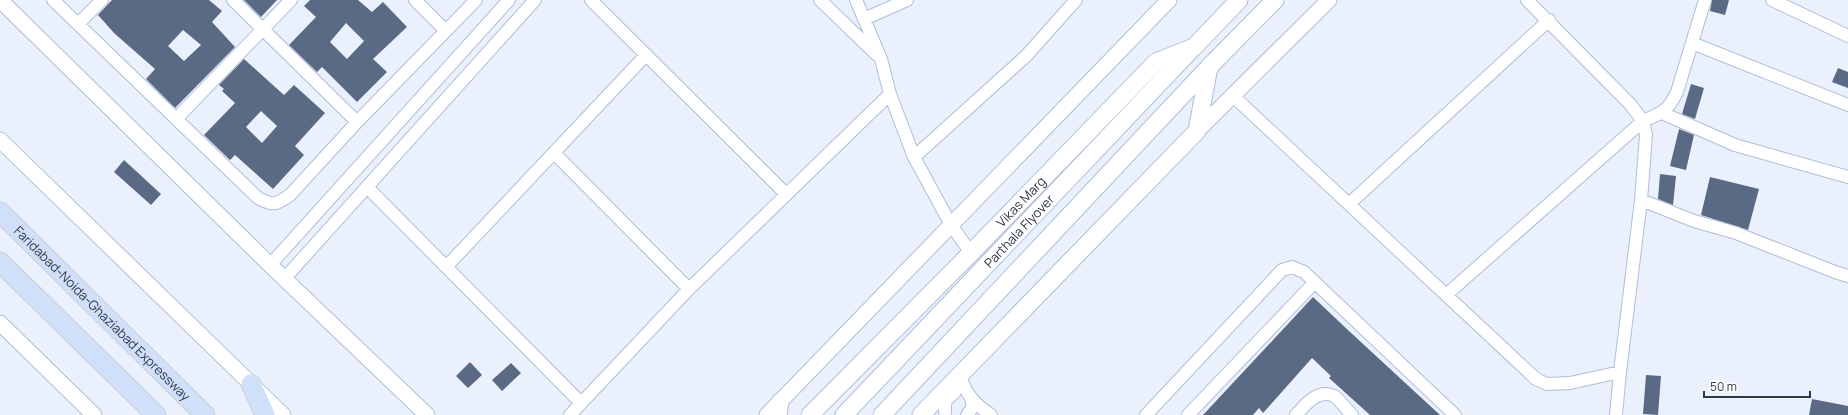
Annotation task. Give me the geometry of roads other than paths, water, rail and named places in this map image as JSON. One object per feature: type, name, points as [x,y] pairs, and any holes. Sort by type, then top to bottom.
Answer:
[{"type":"main road","name":"Vikas Marg","points":[[810,415],[971,253],[1156,62],[1194,47],[1239,0]]},
{"type":"main road","points":[[923,413],[965,388],[1197,131],[1209,67],[1275,0]]},
{"type":"main road","name":"Parthala Flyover","points":[[844,415],[1194,47]]},
{"type":"main road","name":"Parthala Flyover","points":[[882,415],[1209,67]]},
{"type":"main road","name":"Faridabad-Noida-Ghaziabad Expressway","points":[[0,212],[205,415]]},
{"type":"main road","points":[[0,262],[156,415]]},
{"type":"main road","points":[[251,384],[265,415]]},
{"type":"street","points":[[0,0],[270,265],[286,278],[427,415]]},
{"type":"street","points":[[53,0],[258,198],[268,204],[278,203],[290,195],[357,122],[476,0]]},
{"type":"street","points":[[78,24],[102,0]]},
{"type":"street","points":[[233,0],[357,122]]},
{"type":"street","points":[[176,119],[291,0]]},
{"type":"street","points":[[415,0],[446,31]]},
{"type":"street","points":[[270,265],[509,0]]},
{"type":"street","points":[[286,278],[535,0]]},
{"type":"street","points":[[591,0],[786,194]]},
{"type":"street","points":[[820,0],[881,59]]},
{"type":"street","points":[[856,0],[881,59],[890,94],[914,157],[951,225],[971,253]]},
{"type":"street","points":[[864,19],[907,0]]},
{"type":"street","points":[[914,157],[1026,56],[1076,0]]},
{"type":"street","points":[[767,415],[779,408],[951,225],[1170,0]]},
{"type":"street","points":[[1197,131],[1329,0]]},
{"type":"street","points":[[1527,0],[1549,20],[1630,104],[1643,121],[1646,135],[1641,200],[1616,415]]},
{"type":"street","points":[[1446,295],[1643,121],[1662,114],[1670,105],[1677,92],[1705,0]]},
{"type":"street","points":[[1772,0],[1848,36]]},
{"type":"street","points":[[1349,204],[1549,20]]},
{"type":"street","points":[[1692,43],[1848,105]]},
{"type":"street","points":[[446,267],[646,55]]},
{"type":"street","points":[[570,415],[689,289],[890,94]]},
{"type":"street","points":[[1232,95],[1536,379],[1548,384],[1570,383],[1620,372]]},
{"type":"street","points":[[1662,114],[1736,145],[1848,177]]},
{"type":"street","points":[[0,140],[283,415]]},
{"type":"street","points":[[554,153],[689,289]]},
{"type":"street","points":[[367,188],[581,403]]},
{"type":"street","points":[[1641,200],[1694,221],[1736,233],[1848,276]]},
{"type":"street","points":[[1146,415],[1282,270],[1292,267],[1304,272],[1455,415]]},
{"type":"street","points":[[1188,415],[1315,282]]},
{"type":"street","points":[[0,323],[94,415]]},
{"type":"street","points":[[923,413],[948,413],[944,405],[947,398],[956,390],[965,388]]},
{"type":"street","points":[[965,388],[973,407],[967,415]]},
{"type":"street","points":[[965,388],[976,405],[990,415]]},
{"type":"street","points":[[1296,415],[1310,400],[1322,394],[1333,396],[1352,415]]}]
